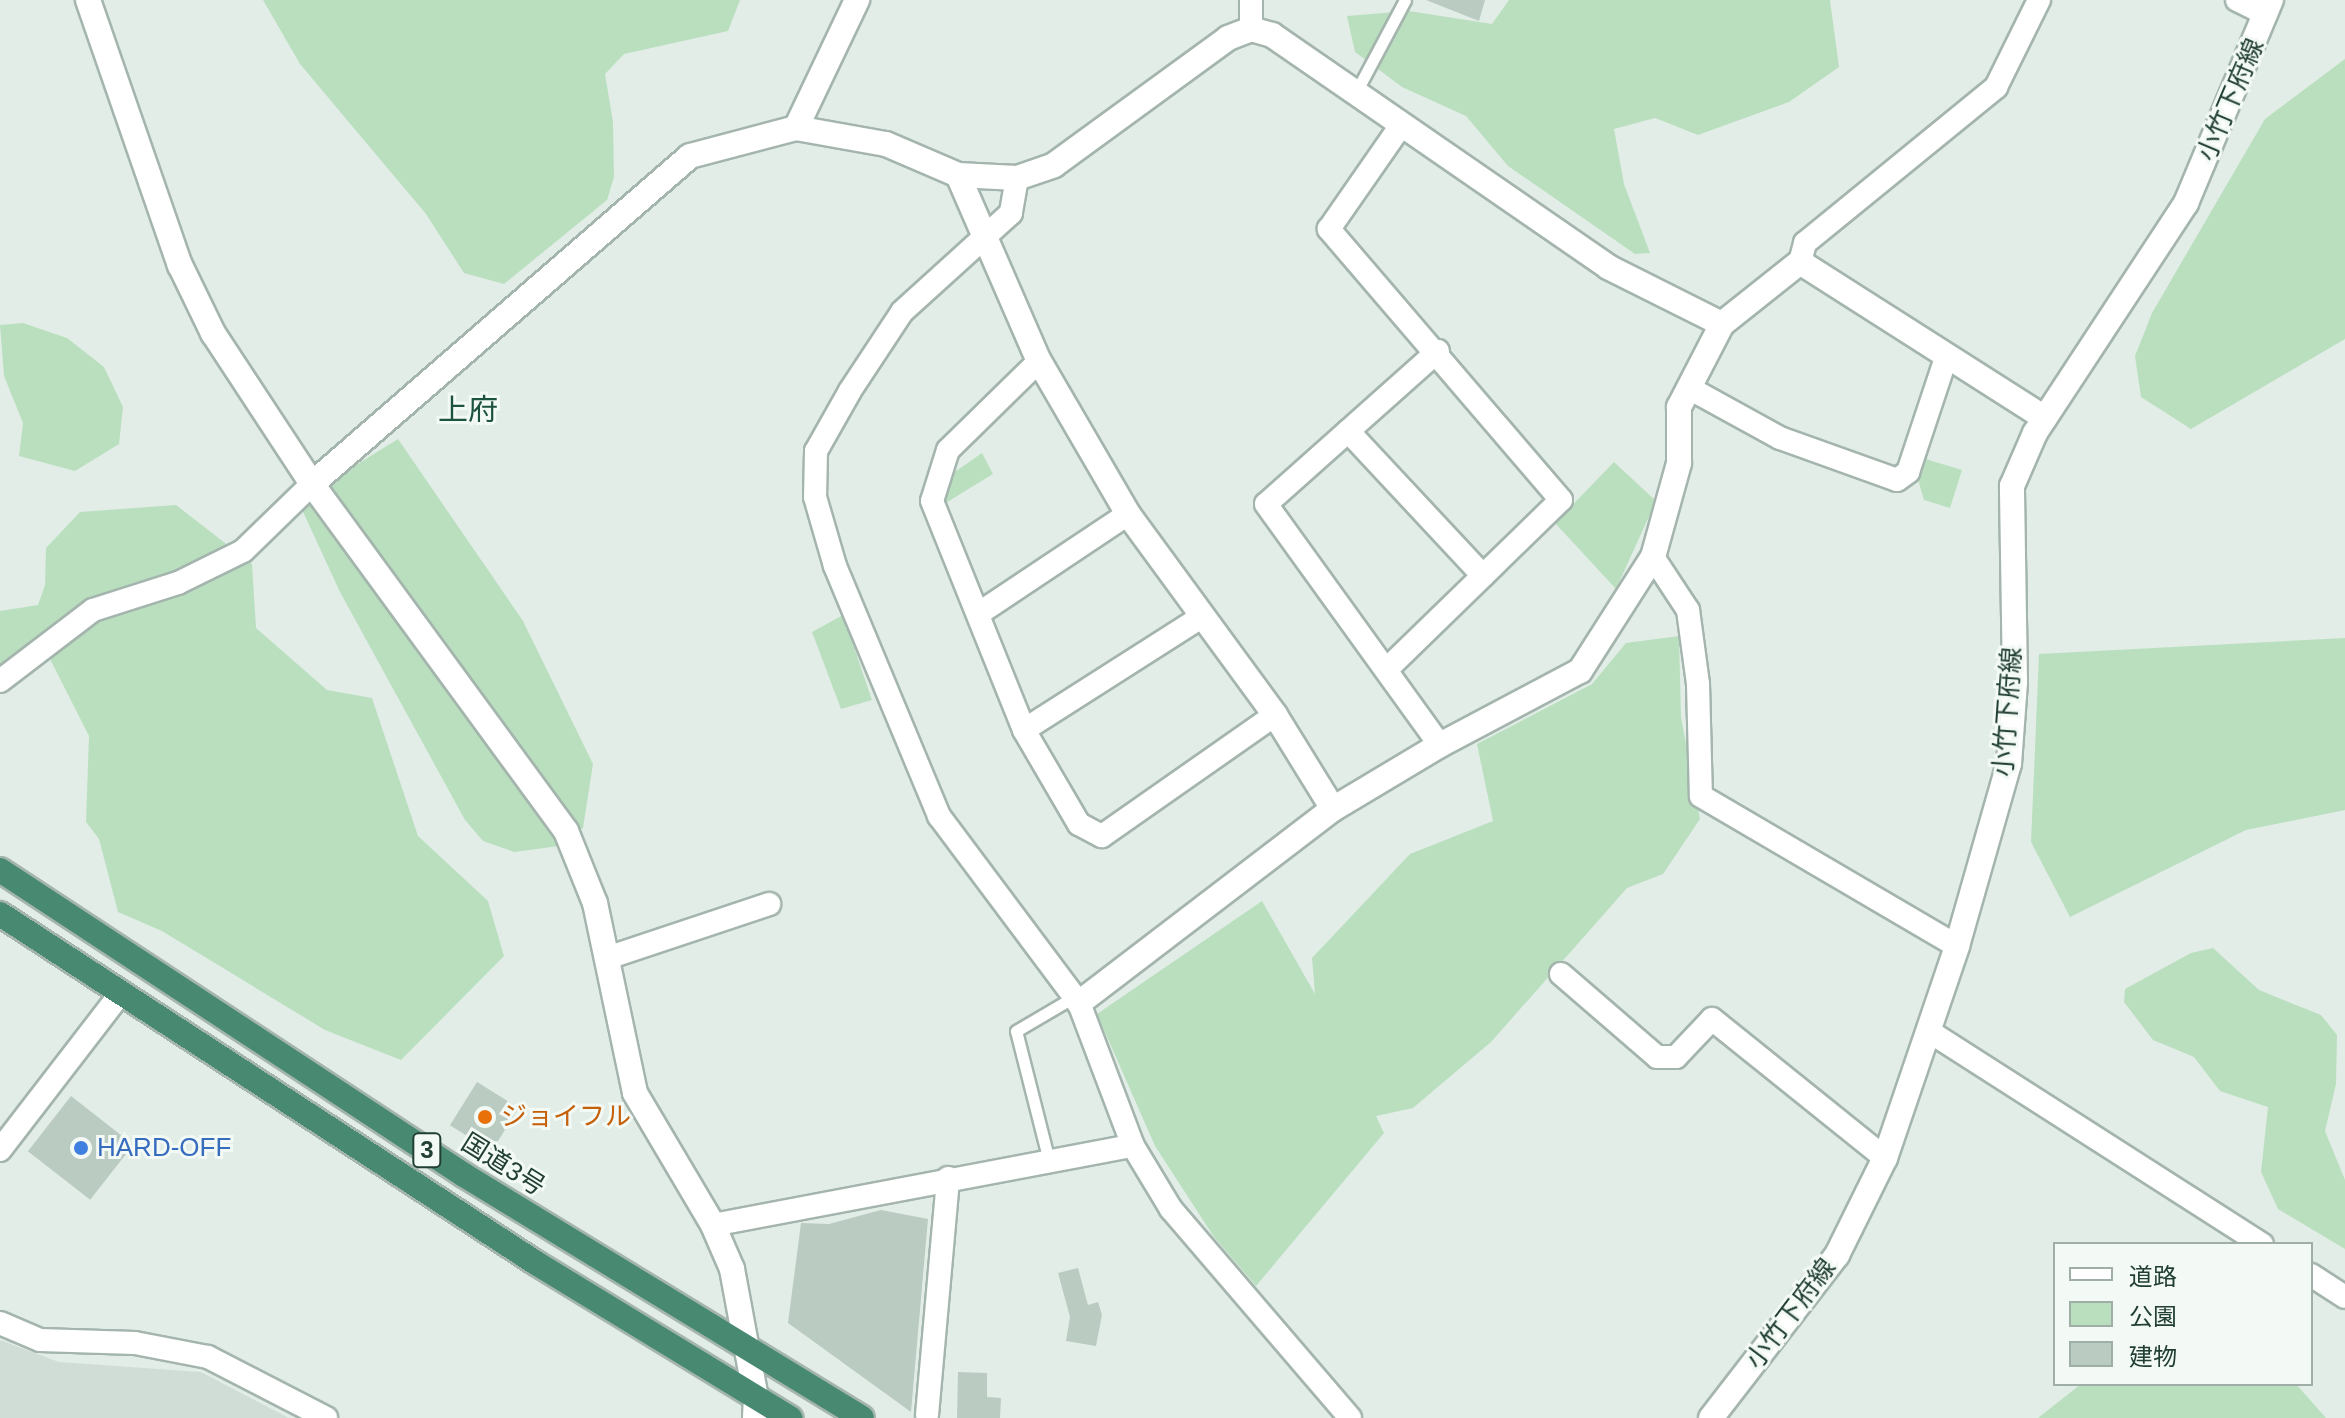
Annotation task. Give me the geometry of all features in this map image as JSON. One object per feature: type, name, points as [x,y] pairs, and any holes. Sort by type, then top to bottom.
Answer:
[{"type":"highway","name":"国道3号","points":[[0,870],[464,1175],[862,1418]]},
{"type":"highway","name":"3","points":[[0,914],[756,1408],[790,1418]]},
{"type":"street","points":[[88,0],[180,265],[257,406],[566,831],[595,903],[635,1093],[713,1225],[732,1269],[742,1343],[756,1408]]},
{"type":"street","points":[[796,128],[857,0]]},
{"type":"street","points":[[1251,0],[1251,29]]},
{"type":"street","points":[[1077,1000],[1333,809],[1440,745],[1580,671],[1653,557],[1679,463],[1679,407],[1722,324],[1800,262],[1805,243],[1996,87],[2039,0]]},
{"type":"street","points":[[2237,0],[2269,7]]},
{"type":"street","name":"小竹下府線","points":[[1711,1418],[1837,1255],[1885,1158],[1930,1032],[2009,764],[2015,682],[2012,486],[2045,418],[2186,203],[2269,7]]},
{"type":"street","points":[[0,681],[93,610],[178,583],[243,551],[312,484],[690,156],[796,128],[886,144],[958,175],[1017,178],[1054,165],[1228,38],[1251,29],[1272,35],[1400,127],[1608,267],[1722,324]]},
{"type":"street","points":[[1386,670],[1561,500],[1438,351],[1329,229],[1400,127]]},
{"type":"street","points":[[958,175],[988,234],[1039,361],[1128,514],[1275,715],[1333,809]]},
{"type":"street","points":[[1017,178],[1011,213],[902,312],[850,391],[816,451],[815,497],[835,566],[939,816],[1077,1000],[1133,1146],[1171,1209],[1350,1418]]},
{"type":"street","points":[[1800,262],[2045,418]]},
{"type":"street","points":[[1438,351],[1266,504],[1440,745]]},
{"type":"street","points":[[1689,388],[1780,438],[1897,480],[1908,472],[1947,355]]},
{"type":"street","points":[[1039,361],[948,450],[932,501],[1024,730],[1079,824],[1102,836],[1275,715]]},
{"type":"street","points":[[1348,431],[1483,576]]},
{"type":"street","points":[[978,614],[1128,514]]},
{"type":"street","points":[[1653,557],[1688,610],[1698,684],[1701,796],[1957,946]]},
{"type":"street","points":[[1024,730],[1203,616]]},
{"type":"street","points":[[607,958],[769,904]]},
{"type":"street","points":[[1561,974],[1657,1057],[1676,1057],[1712,1019],[1885,1158]]},
{"type":"street","points":[[0,1150],[121,993]]},
{"type":"street","points":[[1930,1032],[2259,1242]]},
{"type":"street","points":[[713,1225],[948,1178],[1133,1146]]},
{"type":"street","points":[[927,1415],[948,1178]]},
{"type":"street","points":[[2313,1276],[2345,1297]]},
{"type":"street","points":[[0,1323],[40,1340],[135,1343],[208,1357],[326,1418]]},
{"type":"lane","points":[[1355,95],[1405,0]]},
{"type":"lane","points":[[1049,1161],[1016,1031],[1077,1000]]},
{"type":"shaded area","points":[[0,1340],[59,1362],[201,1372],[289,1418],[0,1418]]},
{"type":"green space","points":[[263,0],[740,0],[728,31],[624,54],[605,74],[613,122],[614,177],[607,200],[504,284],[464,273],[426,214],[300,64]]},
{"type":"green space","points":[[1509,0],[1830,0],[1839,67],[1789,102],[1698,135],[1655,118],[1614,129],[1624,184],[1650,253],[1635,254],[1508,166],[1466,116],[1402,87],[1355,52],[1347,16],[1409,11],[1492,24]]},
{"type":"green space","points":[[2345,59],[2345,339],[2191,429],[2141,397],[2135,356],[2152,313],[2265,119]]},
{"type":"green space","points":[[23,323],[67,338],[104,367],[123,407],[119,444],[75,471],[19,456],[23,423],[4,376],[0,325]]},
{"type":"green space","points":[[398,439],[523,621],[593,764],[583,828],[559,846],[514,852],[483,841],[465,820],[340,592],[298,501]]},
{"type":"green space","points":[[982,453],[993,474],[944,504],[946,478]]},
{"type":"green space","points":[[1922,458],[1962,470],[1950,508],[1924,500],[1917,476]]},
{"type":"green space","points":[[1614,462],[1656,501],[1616,589],[1555,523]]},
{"type":"green space","points":[[176,505],[252,564],[256,628],[327,690],[372,698],[418,836],[488,901],[504,956],[401,1060],[325,1030],[162,931],[118,912],[99,839],[86,822],[89,736],[48,655],[5,663],[0,670],[0,611],[38,605],[45,585],[46,548],[80,512]]},
{"type":"green space","points":[[843,615],[872,700],[841,709],[812,632]]},
{"type":"green space","points":[[1679,636],[1681,717],[1700,819],[1663,874],[1627,888],[1491,1042],[1413,1108],[1376,1116],[1384,1133],[1256,1286],[1214,1237],[1155,1146],[1097,1014],[1262,901],[1315,994],[1312,958],[1410,854],[1493,821],[1477,744],[1592,684],[1626,643]]},
{"type":"green space","points":[[2345,638],[2345,810],[2246,830],[2070,917],[2031,842],[2039,654]]},
{"type":"green space","points":[[2213,948],[2259,990],[2321,1015],[2337,1035],[2336,1084],[2325,1131],[2345,1180],[2345,1249],[2278,1209],[2261,1172],[2268,1107],[2220,1091],[2194,1057],[2153,1040],[2124,1002],[2125,989],[2191,953]]},
{"type":"green space","points":[[2078,1386],[2298,1386],[2326,1418],[2038,1418]]},
{"type":"building","points":[[1426,0],[1485,0],[1479,21]]},
{"type":"building","name":"ジョイフル","points":[[477,1082],[519,1108],[492,1151],[450,1125]]},
{"type":"building","name":"HARD-OFF","points":[[71,1096],[133,1145],[90,1200],[28,1151]]},
{"type":"building","points":[[881,1210],[928,1219],[911,1412],[788,1323],[801,1223],[829,1224]]},
{"type":"building","points":[[1078,1268],[1088,1305],[1098,1302],[1102,1315],[1096,1346],[1066,1341],[1070,1317],[1058,1273]]},
{"type":"building","points":[[958,1372],[987,1373],[987,1397],[1001,1398],[1000,1418],[957,1418]]},
{"type":"place","name":"ジョイフル","points":[[485,1117]]},
{"type":"place","name":"HARD-OFF","points":[[81,1148]]},
{"type":"district","name":"上府","points":[[468,410]]}]
